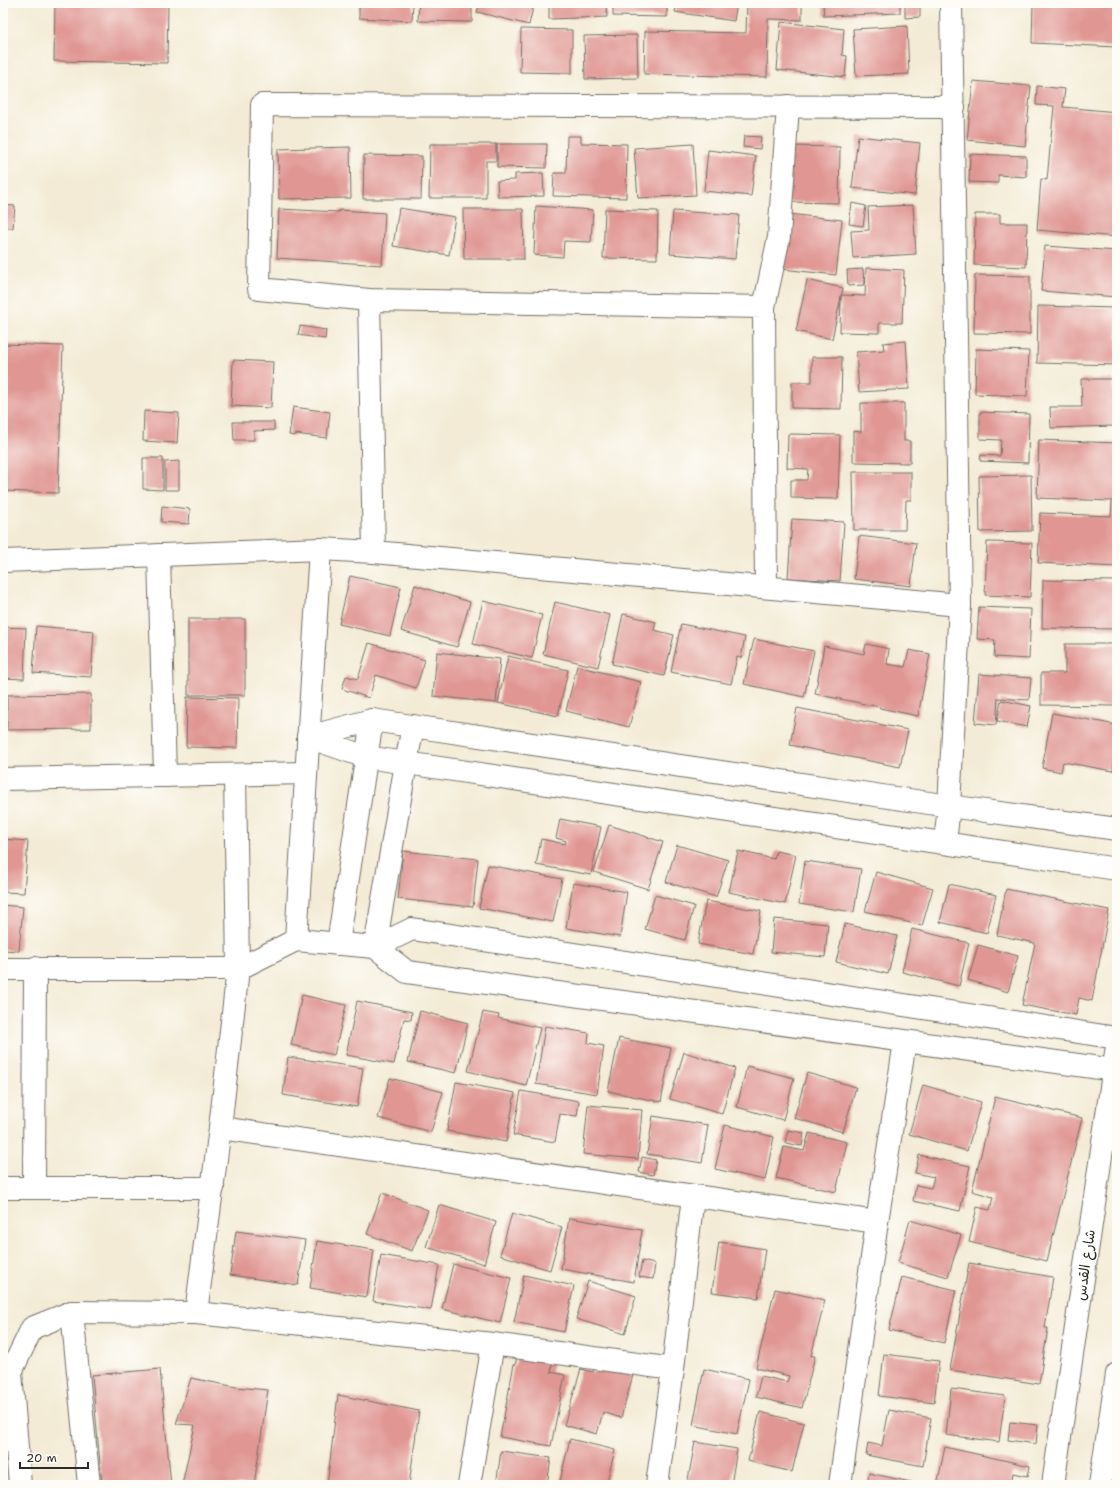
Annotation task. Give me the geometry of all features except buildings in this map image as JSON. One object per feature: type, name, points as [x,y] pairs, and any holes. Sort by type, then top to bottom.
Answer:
[{"type":"street","points":[[945,843],[949,806],[960,605],[954,107],[951,3]]},
{"type":"street","points":[[764,307],[369,300],[259,289],[262,105],[954,107]]},
{"type":"street","points":[[766,587],[764,307],[778,237],[788,106]]},
{"type":"street","points":[[369,300],[374,552]]},
{"type":"street","points":[[3,561],[320,549],[374,552],[960,605]]},
{"type":"street","points":[[296,940],[320,549]]},
{"type":"street","points":[[159,555],[165,776]]},
{"type":"street","points":[[308,737],[372,720],[949,806],[1117,829]]},
{"type":"street","points":[[338,944],[372,720]]},
{"type":"street","points":[[375,947],[413,726]]},
{"type":"street","points":[[308,737],[366,757],[1117,869]]},
{"type":"street","points":[[3,779],[306,774]]},
{"type":"street","points":[[196,1313],[213,1188],[238,969],[235,775]]},
{"type":"street","points":[[3,969],[238,969],[296,940],[375,947],[412,929],[1117,1038]]},
{"type":"street","points":[[375,947],[407,972],[1114,1070]]},
{"type":"street","points":[[34,1188],[35,968]]},
{"type":"street","points":[[840,1485],[876,1222],[905,1042]]},
{"type":"street","name":"شارع القدس","points":[[1053,1485],[1117,1046]]},
{"type":"street","points":[[220,1128],[876,1222]]},
{"type":"street","points":[[3,1188],[213,1188]]},
{"type":"street","points":[[657,1485],[674,1369],[693,1196]]},
{"type":"street","points":[[20,1485],[10,1449],[11,1372],[32,1328],[72,1312],[196,1313],[493,1344],[674,1369]]},
{"type":"street","points":[[72,1312],[89,1485]]},
{"type":"street","points":[[468,1485],[493,1344]]},
{"type":"street","points":[[1100,1485],[1117,1374]]}]
